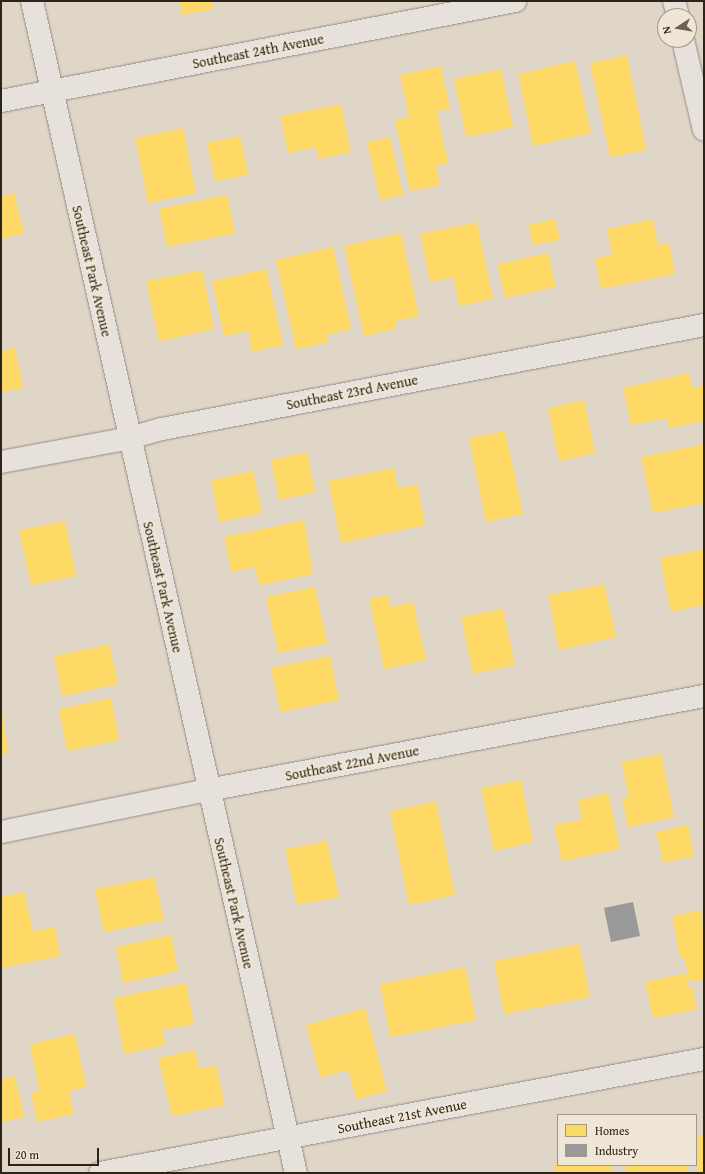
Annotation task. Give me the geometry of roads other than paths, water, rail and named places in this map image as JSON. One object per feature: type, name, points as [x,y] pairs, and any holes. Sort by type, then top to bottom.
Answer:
[{"type":"street","name":"Southeast Park Avenue","points":[[32,1],[208,790],[296,1173]]},
{"type":"street","name":"Southeast 24th Avenue","points":[[1,101],[515,1]]},
{"type":"street","points":[[685,48],[704,130]]},
{"type":"street","name":"Southeast 23rd Avenue","points":[[1,462],[130,438],[162,429],[704,325]]},
{"type":"street","name":"Southeast 22nd Avenue","points":[[1,832],[208,790],[704,696]]},
{"type":"street","name":"Southeast 21st Avenue","points":[[100,1173],[704,1059]]}]
